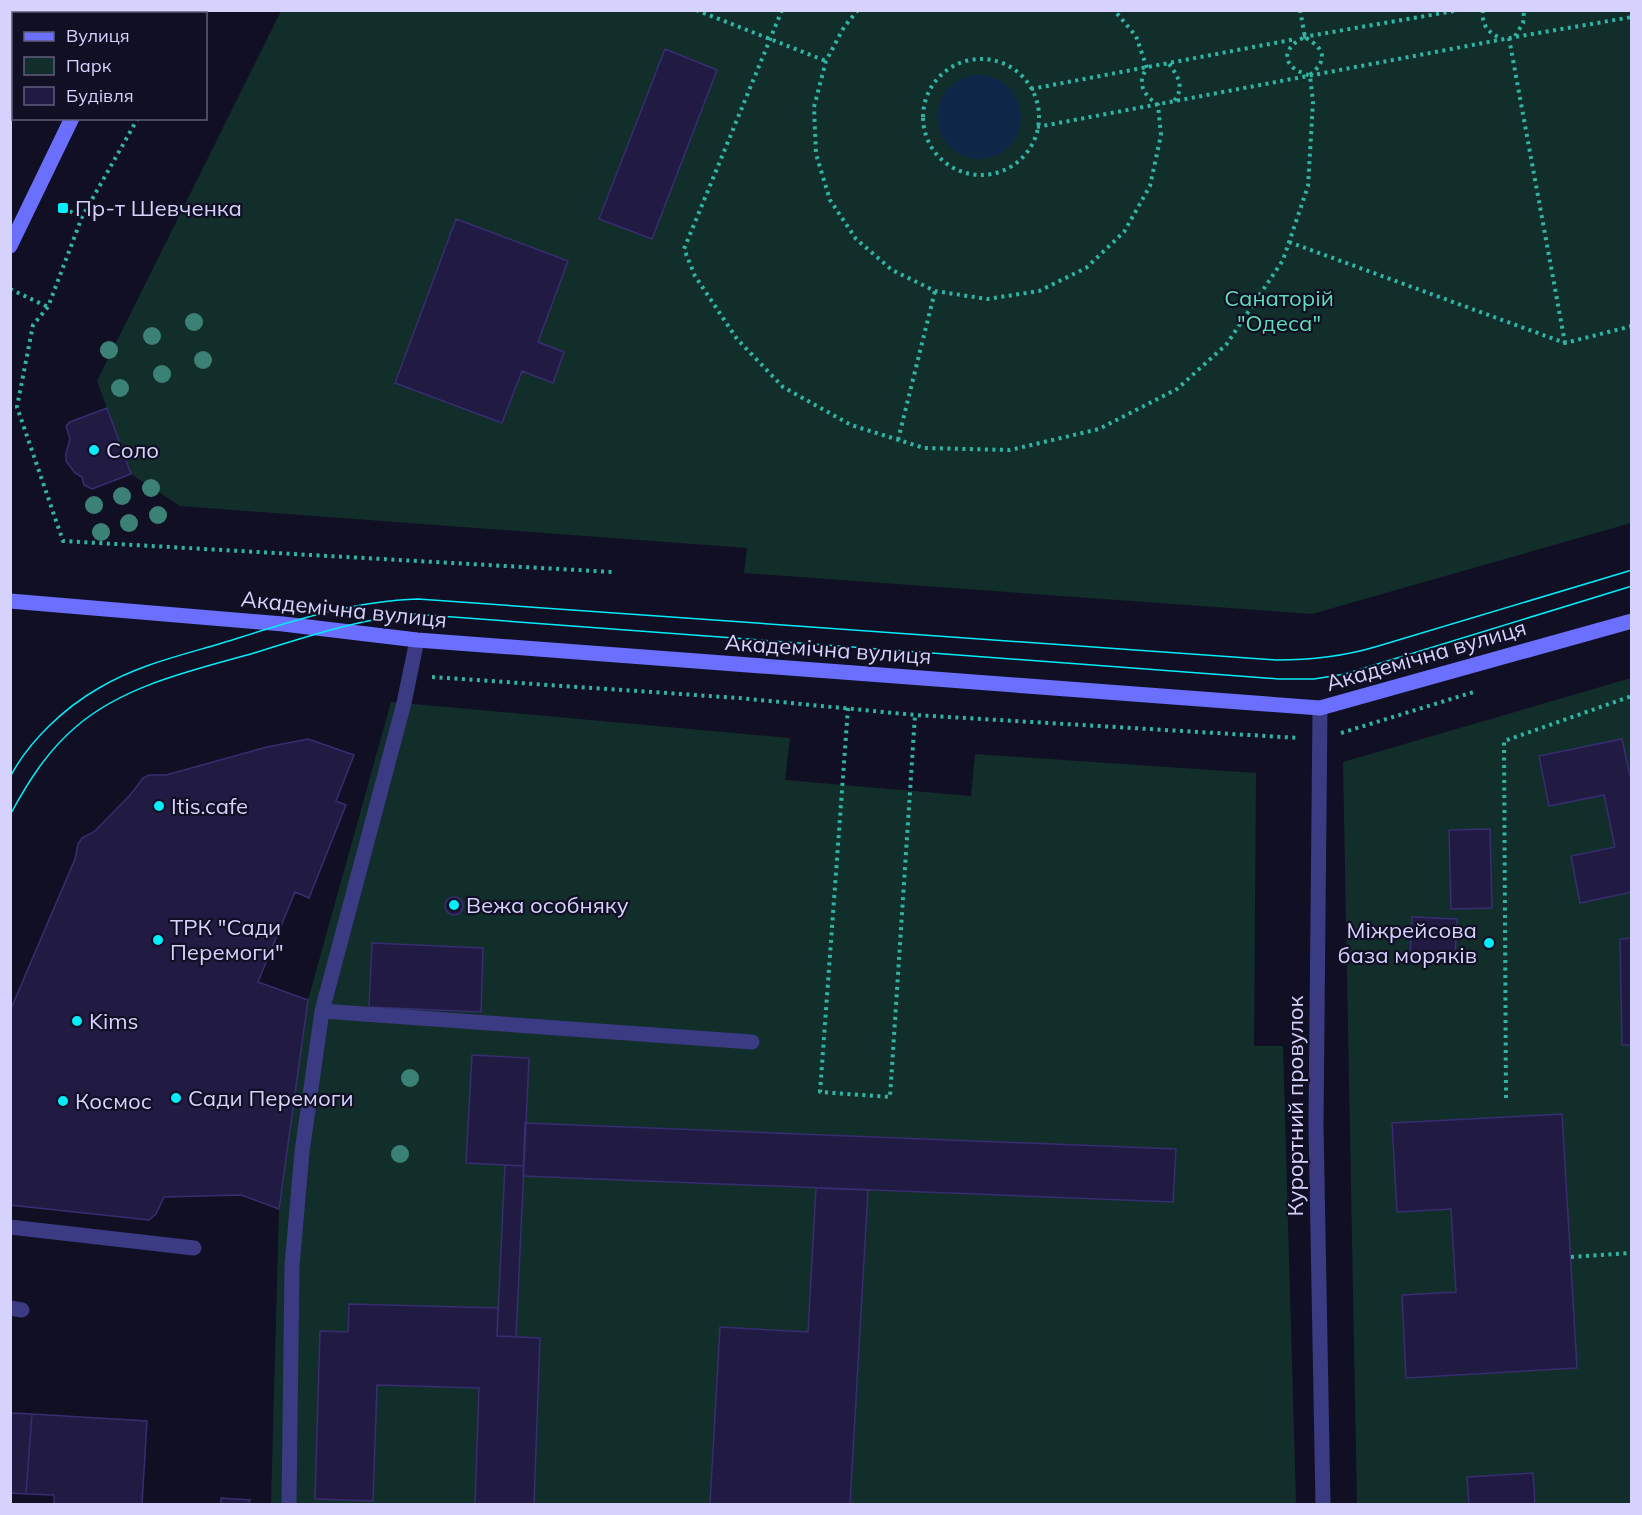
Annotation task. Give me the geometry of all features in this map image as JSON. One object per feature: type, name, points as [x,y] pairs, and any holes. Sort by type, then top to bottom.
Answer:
[{"type":"street","points":[[10,246],[71,120]]},
{"type":"street","name":"Академічна вулиця","points":[[10,601],[283,624],[417,640],[1320,708],[1632,621]]},
{"type":"street","points":[[289,1504],[292,1266],[302,1152],[321,1011],[411,675],[417,640]]},
{"type":"street","name":"Курортний провулок","points":[[1320,708],[1316,1125],[1323,1504]]},
{"type":"street","points":[[321,1011],[752,1042]]},
{"type":"street","points":[[10,1227],[194,1248]]},
{"type":"path","points":[[696,10],[826,61]]},
{"type":"path","points":[[782,10],[684,249],[695,276],[737,339],[783,387],[850,425],[924,448],[1010,450],[1099,429],[1177,389],[1226,345],[1283,260],[1308,186],[1313,102],[1310,76]]},
{"type":"path","points":[[858,10],[844,27],[826,61],[814,107],[816,154],[830,200],[856,239],[892,270],[935,291],[987,299],[1039,291],[1086,268],[1124,232],[1150,186],[1161,135],[1158,105],[1146,96],[1142,87],[1142,76],[1147,68]]},
{"type":"path","points":[[1114,10],[1136,36],[1147,68]]},
{"type":"path","points":[[1300,10],[1305,37],[1318,45],[1322,51],[1322,61],[1310,76]]},
{"type":"path","points":[[1031,89],[1460,10]]},
{"type":"path","points":[[1483,10],[1482,18],[1486,28],[1503,39]]},
{"type":"path","points":[[1515,37],[1523,23],[1524,10]]},
{"type":"path","points":[[1037,127],[1503,39],[1632,17]]},
{"type":"path","points":[[1305,37],[1288,48],[1288,58],[1295,70],[1310,76]]},
{"type":"path","points":[[1509,38],[1566,343]]},
{"type":"path","points":[[983,59],[1002,63],[1018,73],[1031,89],[1037,104],[1037,127],[1033,142],[1022,159],[1006,170],[987,175],[968,174],[950,167],[935,154],[926,137],[922,118],[925,99],[934,82],[948,70],[964,62],[983,59]]},
{"type":"path","points":[[1169,64],[1178,76],[1180,84],[1179,94],[1173,101]]},
{"type":"path","points":[[137,120],[82,217],[48,307],[33,325],[17,407],[63,541],[612,572]]},
{"type":"path","points":[[63,208],[82,217]]},
{"type":"path","points":[[1289,242],[1566,343],[1632,326]]},
{"type":"path","points":[[10,289],[48,307]]},
{"type":"path","points":[[898,440],[935,291]]},
{"type":"path","points":[[411,675],[727,697],[915,715],[1319,740]]},
{"type":"path","points":[[1506,1098],[1504,741],[1632,696]]},
{"type":"path","points":[[848,708],[820,1092],[890,1097],[915,715]]},
{"type":"path","points":[[1571,1257],[1632,1252]]},
{"type":"green space","points":[[11,10],[55,11],[12,12],[11,102]]},
{"type":"green space","name":"Санаторій \"Одеса\"","points":[[281,11],[1631,11],[1631,523],[1312,614],[744,573],[747,548],[180,506],[131,474],[97,381]]},
{"type":"green space","name":"Міжрейсова база моряків","points":[[1631,678],[1631,1504],[1357,1504],[1343,762]]},
{"type":"green space","points":[[391,702],[790,738],[785,780],[971,796],[975,754],[1256,773],[1254,1046],[1283,1046],[1296,1504],[271,1504],[279,1209],[308,1000]]},
{"type":"water","points":[[979,75],[995,78],[1009,87],[1018,101],[1021,117],[1018,133],[1009,147],[995,156],[979,159],[963,156],[949,147],[940,133],[937,117],[940,101],[949,87],[963,78]]},
{"type":"building","points":[[665,49],[717,70],[652,239],[599,219]]},
{"type":"building","points":[[456,219],[568,261],[538,342],[564,352],[553,383],[522,371],[502,423],[395,383]]},
{"type":"building","name":"Соло","points":[[107,408],[131,474],[92,489],[84,485],[82,477],[75,473],[66,461],[70,439],[66,426],[70,422]]},
{"type":"building","name":"ТРК \"Сади Перемоги\"","points":[[308,739],[354,755],[336,801],[346,805],[309,898],[295,892],[258,982],[308,1000],[279,1209],[241,1195],[164,1197],[156,1214],[149,1220],[10,1205],[10,1011],[75,859],[78,844],[82,838],[95,831],[131,794],[143,778],[149,775],[166,775],[267,747]]},
{"type":"building","points":[[1622,739],[1632,785],[1632,892],[1580,903],[1571,856],[1615,847],[1604,795],[1549,806],[1539,756]]},
{"type":"building","points":[[1490,829],[1492,908],[1451,909],[1449,830]]},
{"type":"building","name":"Вежа особняку","points":[[450,897],[458,897],[463,902],[461,913],[450,915],[445,910],[445,902]]},
{"type":"building","points":[[1412,917],[1457,919],[1455,958],[1410,957]]},
{"type":"building","points":[[1632,938],[1632,1045],[1622,1045],[1620,939]]},
{"type":"building","points":[[372,943],[483,948],[481,1012],[369,1007]]},
{"type":"building","points":[[472,1055],[529,1058],[524,1166],[466,1163]]},
{"type":"building","points":[[1562,1114],[1577,1368],[1406,1378],[1402,1295],[1456,1292],[1451,1209],[1397,1212],[1392,1123]]},
{"type":"building","points":[[525,1123],[1176,1149],[1173,1202],[523,1176]]},
{"type":"building","points":[[505,1165],[524,1166],[516,1337],[497,1336]]},
{"type":"building","points":[[816,1188],[868,1190],[850,1504],[710,1504],[720,1327],[808,1332]]},
{"type":"building","points":[[349,1304],[498,1308],[497,1336],[540,1338],[534,1504],[475,1504],[479,1388],[377,1385],[373,1501],[315,1499],[320,1331],[348,1332]]},
{"type":"building","points":[[10,1413],[32,1414],[26,1494],[10,1493]]},
{"type":"building","points":[[32,1414],[147,1421],[142,1504],[54,1504],[54,1495],[26,1494]]},
{"type":"building","points":[[1533,1473],[1535,1504],[1469,1504],[1467,1477]]},
{"type":"building","points":[[221,1498],[250,1500],[249,1504],[221,1504]]},
{"type":"tram line","points":[[10,777],[27,751],[48,726],[73,705],[113,680],[173,657],[292,622],[367,604],[418,599],[1289,660],[1326,657],[1362,650],[1632,570]]},
{"type":"tram line","points":[[10,815],[32,778],[57,745],[78,725],[118,699],[185,672],[333,629],[393,616],[413,614],[1279,679],[1314,679],[1345,674],[1632,586]]},
{"type":"place","name":"Пр-т Шевченка","points":[[63,208]]},
{"type":"place","name":"Соло","points":[[94,450]]},
{"type":"place","name":"Itis.cafe","points":[[159,806]]},
{"type":"place","name":"Вежа особняку","points":[[454,905]]},
{"type":"place","name":"ТРК \"Сади Перемоги\"","points":[[158,940]]},
{"type":"place","name":"Міжрейсова база моряків","points":[[1489,943]]},
{"type":"place","name":"Kims","points":[[77,1021]]},
{"type":"place","name":"Сади Перемоги","points":[[176,1098]]},
{"type":"place","name":"Космос","points":[[63,1101]]}]
